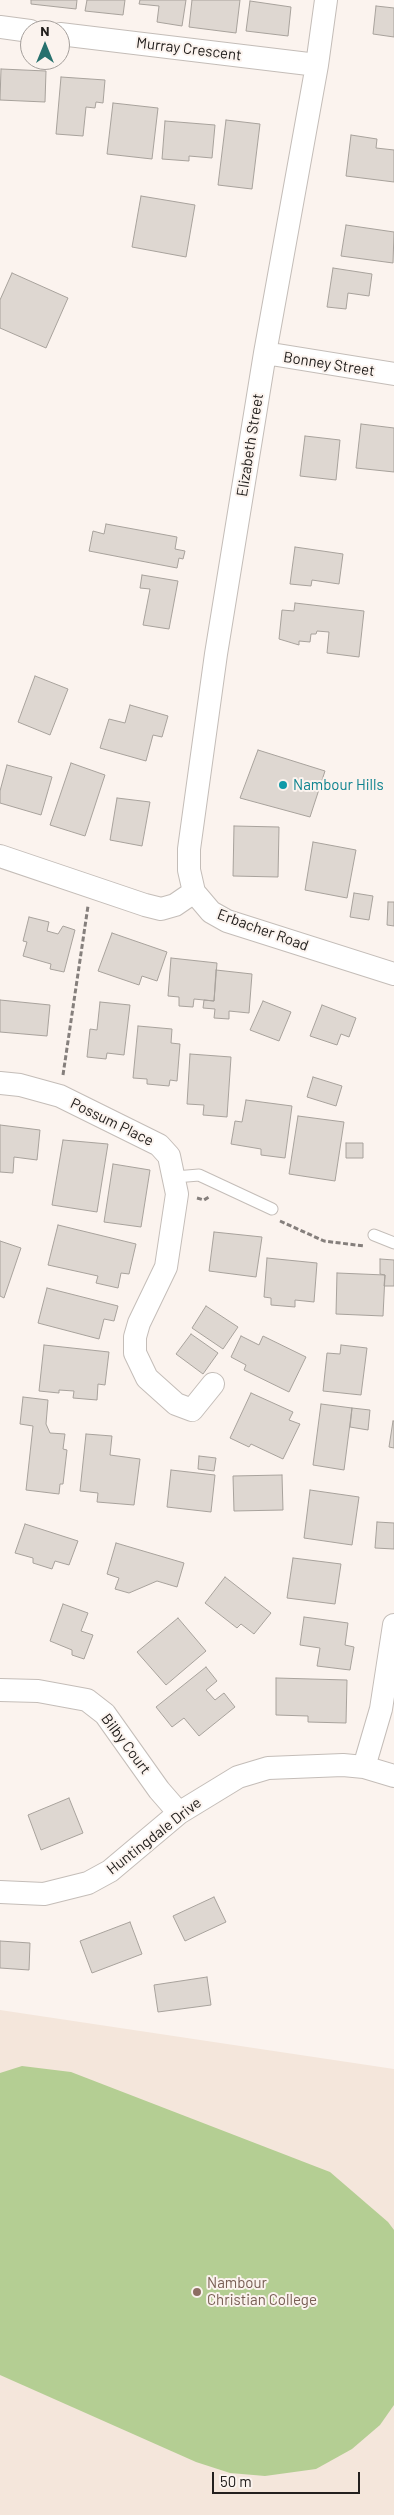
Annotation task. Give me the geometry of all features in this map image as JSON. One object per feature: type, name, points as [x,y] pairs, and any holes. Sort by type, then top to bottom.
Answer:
[{"type":"street","name":"Elizabeth Street","points":[[194,892],[189,870],[191,840],[216,654],[265,353],[318,65],[326,0]]},
{"type":"street","points":[[0,27],[20,29]]},
{"type":"street","name":"Murray Crescent","points":[[70,35],[318,65]]},
{"type":"street","name":"Bonney Street","points":[[265,353],[394,374]]},
{"type":"street","points":[[0,856],[161,909],[175,905],[194,892]]},
{"type":"street","name":"Erbacher Road","points":[[194,892],[211,912],[227,921],[394,974]]},
{"type":"street","name":"Possum Place","points":[[0,1083],[20,1085],[60,1096],[160,1145],[169,1156],[175,1177],[177,1194],[166,1267],[139,1323],[134,1338],[135,1353],[147,1378],[176,1404],[192,1410],[213,1384]]},
{"type":"street","points":[[364,1767],[381,1709],[394,1624]]},
{"type":"street","name":"Bilby Court","points":[[0,1690],[38,1691],[87,1700],[105,1714],[159,1790],[179,1813]]},
{"type":"street","name":"Huntingdale Drive","points":[[0,1892],[44,1894],[88,1883],[110,1872],[179,1813],[238,1777],[268,1768],[343,1765],[364,1767],[394,1776]]},
{"type":"lane","points":[[175,1177],[199,1175],[272,1209]]},
{"type":"lane","points":[[374,1234],[394,1243]]},
{"type":"path","points":[[60,1096],[90,887]]},
{"type":"shaded area","name":"Nambour Christian College","points":[[0,2010],[394,2069],[394,2515],[0,2515]]},
{"type":"green space","name":"Nambour Christian College","points":[[22,2066],[71,2072],[330,2172],[388,2222],[394,2230],[394,2405],[380,2425],[352,2449],[316,2469],[265,2476],[230,2473],[196,2462],[0,2375],[0,2073]]},
{"type":"building","points":[[31,0],[77,0],[76,9],[31,4]]},
{"type":"building","points":[[87,0],[125,0],[123,15],[85,11]]},
{"type":"building","points":[[140,0],[186,0],[182,26],[157,22],[159,6],[139,4]]},
{"type":"building","points":[[192,0],[240,0],[236,33],[189,27]]},
{"type":"building","points":[[250,1],[291,7],[288,36],[246,31]]},
{"type":"building","points":[[376,6],[394,8],[394,37],[373,34]]},
{"type":"building","points":[[1,69],[46,71],[45,102],[0,100]]},
{"type":"building","points":[[61,77],[105,80],[103,103],[96,102],[95,108],[86,107],[83,136],[56,134]]},
{"type":"building","points":[[113,103],[158,108],[152,159],[107,154]]},
{"type":"building","points":[[226,120],[260,124],[252,189],[218,185]]},
{"type":"building","points":[[165,121],[215,125],[212,158],[189,156],[189,161],[162,159]]},
{"type":"building","points":[[351,135],[377,139],[376,148],[394,150],[394,182],[346,176]]},
{"type":"building","points":[[141,196],[195,205],[186,257],[132,247]]},
{"type":"building","points":[[346,225],[394,232],[393,263],[341,256]]},
{"type":"building","points":[[333,268],[372,274],[369,296],[348,293],[346,309],[327,307]]},
{"type":"building","points":[[12,273],[68,298],[46,348],[0,328],[0,300]]},
{"type":"building","points":[[361,424],[394,428],[394,472],[356,468]]},
{"type":"building","points":[[305,436],[340,440],[336,480],[300,476]]},
{"type":"building","points":[[106,524],[177,537],[175,549],[185,551],[183,559],[179,558],[177,568],[89,551],[93,531],[104,534]]},
{"type":"building","points":[[295,547],[343,554],[339,584],[312,580],[311,586],[290,584]]},
{"type":"building","points":[[142,575],[178,581],[169,629],[143,625],[150,589],[140,588]]},
{"type":"building","points":[[295,603],[364,611],[359,657],[327,653],[329,632],[317,631],[316,634],[311,634],[310,642],[299,641],[299,645],[279,639],[282,610],[294,611]]},
{"type":"building","points":[[35,676],[68,689],[50,735],[18,722]]},
{"type":"building","points":[[130,705],[168,716],[162,737],[153,735],[146,761],[100,748],[109,719],[125,723]]},
{"type":"building","name":"Nambour Hills","points":[[258,750],[325,771],[310,817],[240,798]]},
{"type":"building","points":[[71,763],[105,775],[85,836],[50,825]]},
{"type":"building","points":[[7,765],[52,777],[41,815],[0,803],[0,791]]},
{"type":"building","points":[[117,798],[150,802],[142,846],[110,840]]},
{"type":"building","points":[[234,826],[279,827],[278,877],[233,876]]},
{"type":"building","points":[[313,842],[356,850],[347,898],[305,890]]},
{"type":"building","points":[[354,893],[373,896],[369,920],[350,917]]},
{"type":"building","points":[[388,902],[394,902],[394,926],[387,925]]},
{"type":"building","points":[[29,917],[49,922],[47,931],[58,934],[63,926],[75,930],[64,972],[50,969],[51,964],[23,956],[27,942],[23,941]]},
{"type":"building","points":[[112,933],[167,952],[157,981],[142,976],[139,985],[98,971]]},
{"type":"building","points":[[171,958],[217,963],[214,1001],[194,999],[193,1007],[179,1006],[179,997],[168,996]]},
{"type":"building","points":[[216,970],[252,974],[249,1013],[229,1011],[229,1019],[214,1018],[215,1009],[203,1008],[204,1000],[214,1001]]},
{"type":"building","points":[[0,1000],[50,1005],[47,1036],[0,1032]]},
{"type":"building","points":[[263,1001],[291,1012],[279,1041],[250,1030]]},
{"type":"building","points":[[100,1002],[130,1005],[124,1055],[107,1053],[106,1059],[87,1057],[90,1029],[97,1030]]},
{"type":"building","points":[[322,1005],[356,1018],[349,1037],[341,1034],[337,1045],[310,1036]]},
{"type":"building","points":[[138,1026],[172,1029],[171,1043],[180,1044],[177,1081],[170,1080],[169,1086],[147,1084],[147,1079],[133,1078]]},
{"type":"building","points":[[190,1054],[231,1057],[227,1117],[203,1115],[204,1105],[187,1104]]},
{"type":"building","points":[[313,1077],[342,1086],[336,1106],[307,1097]]},
{"type":"building","points":[[246,1100],[292,1106],[285,1158],[261,1155],[261,1149],[231,1144],[235,1121],[242,1122]]},
{"type":"building","points":[[298,1116],[344,1122],[335,1181],[289,1174]]},
{"type":"building","points":[[0,1125],[40,1130],[37,1160],[14,1157],[13,1173],[0,1172]]},
{"type":"building","points":[[63,1140],[108,1144],[97,1212],[52,1205]]},
{"type":"building","points":[[346,1143],[363,1143],[363,1158],[346,1158]]},
{"type":"building","points":[[113,1164],[150,1170],[141,1227],[104,1222]]},
{"type":"building","points":[[58,1225],[136,1244],[129,1274],[121,1273],[118,1288],[96,1283],[98,1276],[48,1265]]},
{"type":"building","points":[[214,1232],[262,1237],[256,1277],[209,1271]]},
{"type":"building","points":[[0,1241],[21,1248],[4,1298],[0,1296]]},
{"type":"building","points":[[267,1258],[317,1263],[314,1302],[295,1300],[295,1307],[271,1305],[271,1298],[264,1297]]},
{"type":"building","points":[[380,1259],[394,1260],[394,1286],[384,1286],[385,1275],[380,1274]]},
{"type":"building","points":[[337,1273],[385,1275],[383,1316],[336,1314]]},
{"type":"building","points":[[47,1288],[118,1306],[114,1321],[104,1319],[99,1339],[38,1323]]},
{"type":"building","points":[[206,1306],[238,1327],[223,1349],[192,1328]]},
{"type":"building","points":[[191,1334],[218,1353],[203,1374],[176,1354]]},
{"type":"building","points":[[241,1336],[259,1345],[263,1336],[306,1357],[289,1392],[244,1370],[246,1365],[231,1357]]},
{"type":"building","points":[[44,1345],[109,1352],[105,1385],[98,1384],[97,1400],[73,1398],[74,1391],[59,1390],[59,1393],[39,1391]]},
{"type":"building","points":[[341,1345],[367,1348],[361,1395],[323,1391],[327,1353],[340,1354]]},
{"type":"building","points":[[251,1393],[293,1412],[289,1420],[300,1424],[283,1459],[251,1444],[249,1447],[230,1438]]},
{"type":"building","points":[[23,1397],[48,1400],[46,1424],[50,1433],[65,1434],[63,1449],[67,1450],[63,1484],[60,1484],[59,1494],[26,1490],[33,1426],[20,1424]]},
{"type":"building","points":[[321,1404],[352,1408],[344,1470],[313,1465]]},
{"type":"building","points":[[352,1408],[370,1410],[368,1430],[350,1427]]},
{"type":"building","points":[[394,1421],[394,1448],[389,1447]]},
{"type":"building","points":[[86,1434],[112,1436],[110,1455],[140,1459],[134,1505],[97,1502],[98,1493],[80,1491]]},
{"type":"building","points":[[199,1456],[216,1458],[214,1471],[198,1469]]},
{"type":"building","points":[[171,1470],[215,1475],[211,1512],[167,1507]]},
{"type":"building","points":[[282,1475],[283,1510],[234,1511],[233,1476]]},
{"type":"building","points":[[310,1490],[359,1497],[352,1545],[304,1538]]},
{"type":"building","points":[[377,1522],[394,1523],[394,1549],[375,1548]]},
{"type":"building","points":[[25,1524],[78,1541],[69,1565],[55,1561],[52,1569],[33,1563],[33,1558],[15,1553]]},
{"type":"building","points":[[116,1543],[184,1563],[177,1587],[157,1581],[129,1593],[115,1589],[119,1578],[107,1574]]},
{"type":"building","points":[[293,1558],[341,1564],[335,1604],[287,1598]]},
{"type":"building","points":[[225,1577],[271,1613],[254,1634],[241,1624],[237,1628],[205,1603]]},
{"type":"building","points":[[63,1604],[88,1613],[81,1631],[93,1635],[84,1659],[72,1655],[72,1650],[50,1641]]},
{"type":"building","points":[[304,1617],[348,1623],[345,1645],[354,1647],[350,1670],[317,1666],[320,1648],[300,1645]]},
{"type":"building","points":[[178,1618],[206,1651],[166,1685],[137,1652]]},
{"type":"building","points":[[206,1667],[217,1681],[206,1690],[215,1700],[224,1693],[235,1707],[199,1736],[184,1718],[172,1727],[156,1707]]},
{"type":"building","points":[[276,1678],[347,1680],[346,1723],[308,1722],[308,1716],[276,1715]]},
{"type":"building","points":[[69,1798],[83,1833],[41,1850],[28,1815]]},
{"type":"building","points":[[214,1897],[226,1922],[185,1941],[173,1916]]},
{"type":"building","points":[[130,1922],[142,1954],[92,1973],[80,1941]]},
{"type":"building","points":[[0,1941],[30,1943],[29,1970],[0,1968]]},
{"type":"building","points":[[207,1977],[211,2005],[158,2012],[154,1985]]},
{"type":"place","name":"Nambour Hills","points":[[283,785]]},
{"type":"place","name":"Nambour Christian College","points":[[197,2292]]}]
